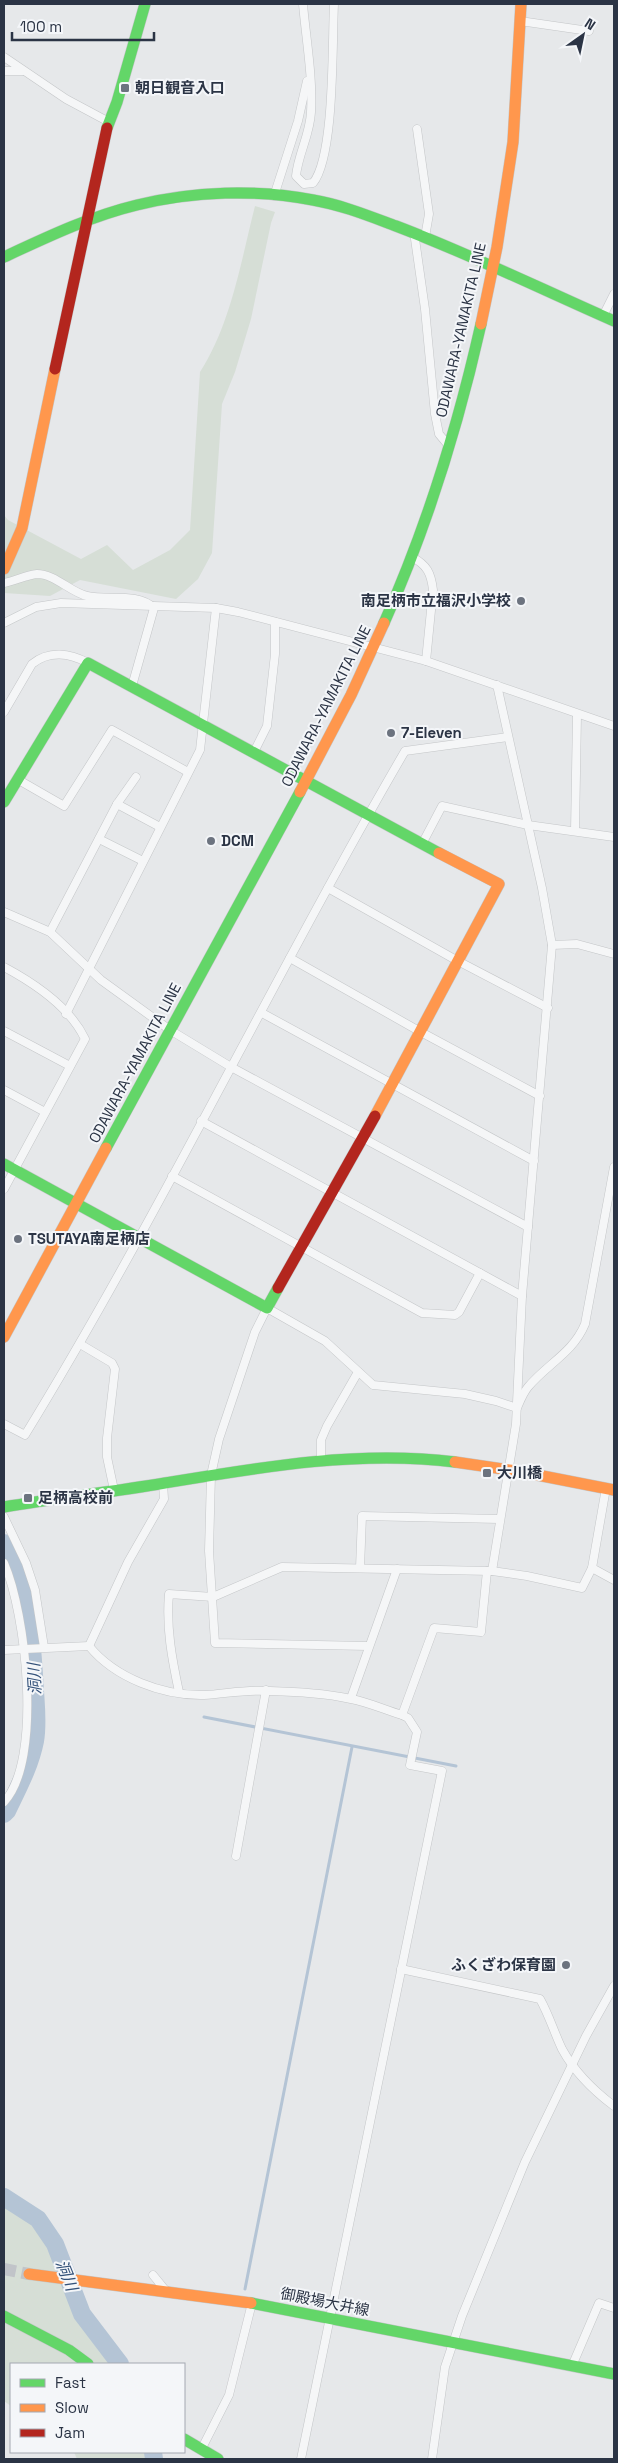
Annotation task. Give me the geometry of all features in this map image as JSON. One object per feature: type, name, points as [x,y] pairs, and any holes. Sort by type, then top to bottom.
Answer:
[{"type":"street","points":[[4,569],[13,553],[22,528],[103,138],[117,102],[146,4]]},
{"type":"street","points":[[303,4],[311,112],[307,136],[298,159],[296,176],[304,184],[314,183],[320,175],[330,126],[334,4]]},
{"type":"street","name":"ODAWARA-YAMAKITA LINE","points":[[4,1337],[305,782],[374,647],[412,557],[449,446],[466,386],[493,265],[514,140],[521,4]]},
{"type":"street","points":[[520,21],[589,31]]},
{"type":"street","points":[[4,57],[66,99],[109,122]]},
{"type":"street","points":[[4,71],[23,71]]},
{"type":"street","points":[[280,196],[309,72]]},
{"type":"street","points":[[417,128],[430,214],[420,235],[435,414],[439,434],[449,446]]},
{"type":"street","points":[[4,257],[86,220],[137,205],[180,197],[228,194],[280,196],[313,200],[336,206],[420,235],[493,265],[558,298],[614,321]]},
{"type":"street","points":[[603,316],[614,294]]},
{"type":"street","points":[[412,557],[424,564],[430,572],[432,580],[433,590],[426,661]]},
{"type":"street","points":[[4,583],[39,574],[50,577],[79,594],[137,599],[148,602],[154,608]]},
{"type":"street","points":[[4,623],[36,607],[49,604],[216,608],[426,661],[577,715],[614,726]]},
{"type":"street","points":[[132,686],[154,608]]},
{"type":"street","points":[[66,1014],[200,750],[216,608]]},
{"type":"street","points":[[254,752],[267,726],[275,622]]},
{"type":"street","points":[[4,712],[32,664],[38,659],[60,654],[73,655],[254,752],[305,782],[499,884],[456,960],[333,1193],[300,1247],[255,1332],[219,1438],[210,1475],[209,1551],[215,1644],[368,1646]]},
{"type":"street","points":[[4,802],[88,662]]},
{"type":"street","points":[[402,1715],[434,1628],[480,1632],[489,1571],[509,1469],[517,1408],[522,1296],[552,945],[497,685]]},
{"type":"street","points":[[575,831],[577,715]]},
{"type":"street","points":[[17,779],[64,806],[112,730],[188,772]]},
{"type":"street","points":[[4,1424],[25,1435],[80,1344],[368,815],[405,751],[508,738]]},
{"type":"street","points":[[50,932],[117,804],[136,777]]},
{"type":"street","points":[[117,804],[160,827]]},
{"type":"street","points":[[422,844],[442,806],[528,825],[614,837]]},
{"type":"street","points":[[99,839],[143,862]]},
{"type":"street","points":[[328,888],[456,960],[548,1008]]},
{"type":"street","points":[[4,912],[50,932],[89,966],[101,980],[170,1030],[232,1067],[362,1139],[528,1227]]},
{"type":"street","points":[[552,945],[577,944],[614,954]]},
{"type":"street","points":[[290,958],[419,1031],[540,1096]]},
{"type":"street","points":[[4,967],[41,988],[81,1030],[85,1039],[45,1112],[9,1167],[4,1188]]},
{"type":"street","points":[[262,1012],[390,1084],[534,1161]]},
{"type":"street","points":[[4,1031],[70,1066]]},
{"type":"street","points":[[4,1090],[45,1112]]},
{"type":"street","points":[[201,1121],[522,1296]]},
{"type":"street","points":[[9,1167],[325,1341],[373,1385],[465,1394],[517,1408]]},
{"type":"street","points":[[517,1408],[528,1388],[573,1347],[585,1324],[614,1167]]},
{"type":"street","points":[[172,1176],[422,1313],[455,1315],[459,1312],[480,1273]]},
{"type":"street","points":[[80,1344],[112,1363],[115,1369],[107,1438],[107,1458],[114,1490]]},
{"type":"street","points":[[321,1461],[321,1440],[326,1426],[358,1372]]},
{"type":"street","points":[[4,1507],[210,1475],[321,1461],[419,1458],[509,1469],[610,1489],[592,1568],[582,1588],[527,1576],[489,1571],[282,1567],[213,1597],[169,1594],[167,1618],[169,1643],[179,1692]]},
{"type":"street","points":[[89,1646],[128,1562],[164,1499],[163,1483]]},
{"type":"street","points":[[360,1568],[362,1516],[499,1519]]},
{"type":"street","points":[[4,1517],[26,1563],[35,1590],[43,1648]]},
{"type":"street","points":[[4,1563],[15,1597],[23,1649],[27,1696],[24,1755],[12,1790],[4,1802]]},
{"type":"street","points":[[351,1698],[397,1568]]},
{"type":"street","points":[[592,1568],[614,1580]]},
{"type":"street","points":[[4,1650],[89,1646],[108,1666],[138,1683],[179,1692],[202,1695],[266,1690],[351,1698],[408,1718],[417,1732],[410,1765],[442,1771],[302,2459]]},
{"type":"street","points":[[236,1856],[266,1690]]},
{"type":"street","points":[[401,1969],[540,1999],[562,2048],[572,2064],[597,2093],[614,2106]]},
{"type":"street","points":[[432,2459],[445,2367],[453,2342],[525,2162],[572,2064],[614,1986]]},
{"type":"street","name":"御殿場大井線","points":[[28,2274],[129,2289],[252,2303],[614,2374]]},
{"type":"street","points":[[152,2275],[167,2292]]},
{"type":"street","points":[[202,2450],[229,2395],[252,2303]]},
{"type":"street","points":[[572,2366],[599,2303],[614,2308]]},
{"type":"street","points":[[4,2316],[22,2328],[62,2347],[86,2363]]},
{"type":"street","points":[[185,2440],[218,2459]]},
{"type":"shaded area","points":[[255,206],[275,212],[251,319],[235,372],[222,404],[212,553],[198,579],[176,599],[80,580],[50,596],[4,593],[4,515],[8,520],[81,559],[107,545],[133,570],[170,550],[190,530],[200,372],[220,334],[234,292]]},
{"type":"shaded area","points":[[4,2204],[24,2216],[46,2242],[73,2309],[108,2363],[10,2363],[10,2405],[4,2401]]},
{"type":"shaded area","points":[[74,2453],[147,2453],[149,2459],[77,2459]]},
{"type":"waterway","name":"洞川","points":[[4,1543],[19,1579],[28,1615],[37,1722],[35,1741],[30,1759],[4,1814]]},
{"type":"waterway","points":[[204,1717],[456,1766]]},
{"type":"waterway","points":[[245,2289],[352,1747]]},
{"type":"waterway","name":"洞川","points":[[4,2197],[38,2219],[55,2244],[82,2314],[119,2363]]},
{"type":"waterway","name":"洞川","points":[[153,2453],[154,2459]]},
{"type":"tunnel","points":[[4,2269],[29,2274]]},
{"type":"traffic: fast","points":[[107,128],[117,102],[145,4]]},
{"type":"traffic: fast","points":[[4,257],[86,221],[159,200],[225,193],[291,196],[324,202],[376,218],[451,248],[614,321]]},
{"type":"traffic: fast","points":[[384,623],[428,513],[452,438],[481,324]]},
{"type":"traffic: fast","points":[[4,802],[88,663],[439,853]]},
{"type":"traffic: fast","points":[[106,1148],[300,792]]},
{"type":"traffic: fast","points":[[4,1164],[267,1308],[278,1288]]},
{"type":"traffic: fast","points":[[4,1507],[237,1471],[310,1462],[382,1458],[455,1462]]},
{"type":"traffic: fast","points":[[251,2303],[614,2374]]},
{"type":"traffic: fast","points":[[4,2316],[69,2350],[87,2363]]},
{"type":"traffic: fast","points":[[185,2440],[218,2459]]},
{"type":"traffic: slow","points":[[481,324],[497,247],[513,142],[521,4]]},
{"type":"traffic: slow","points":[[4,569],[22,528],[55,369]]},
{"type":"traffic: slow","points":[[300,792],[351,695],[384,623]]},
{"type":"traffic: slow","points":[[375,1116],[499,884],[439,853]]},
{"type":"traffic: slow","points":[[4,1337],[106,1148]]},
{"type":"traffic: slow","points":[[455,1462],[517,1471],[614,1490]]},
{"type":"traffic: slow","points":[[29,2274],[251,2303]]},
{"type":"traffic: jam","points":[[55,369],[107,128]]},
{"type":"traffic: jam","points":[[278,1288],[375,1116]]},
{"type":"place","name":"朝日観音入口","points":[[125,88]]},
{"type":"place","name":"南足柄市立福沢小学校","points":[[521,601]]},
{"type":"place","name":"7-Eleven","points":[[391,733]]},
{"type":"place","name":"DCM","points":[[211,841]]},
{"type":"place","name":"TSUTAYA南足柄店","points":[[18,1239]]},
{"type":"place","name":"大川橋","points":[[487,1473]]},
{"type":"place","name":"足柄高校前","points":[[28,1498]]},
{"type":"place","name":"ふくざわ保育園","points":[[566,1965]]}]
